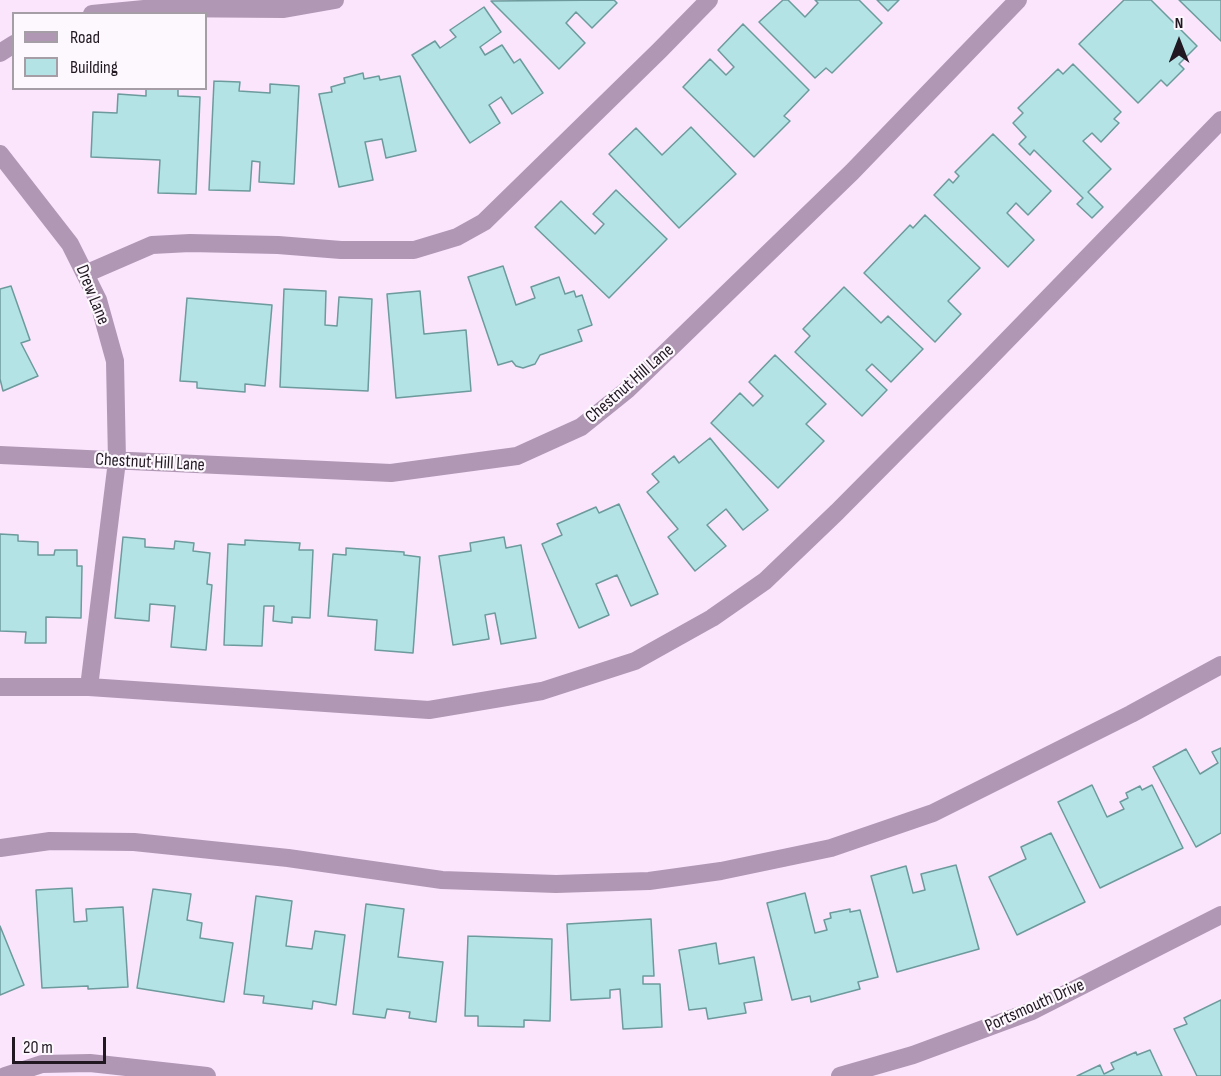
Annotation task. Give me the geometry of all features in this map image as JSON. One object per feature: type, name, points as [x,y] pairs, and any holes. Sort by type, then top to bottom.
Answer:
[{"type":"street","points":[[113,12],[154,8],[285,9],[335,0]]},
{"type":"street","points":[[85,274],[152,245],[190,243],[278,245],[341,250],[414,250],[457,237],[484,222],[709,0]]},
{"type":"street","name":"Chestnut Hill Lane","points":[[0,455],[391,473],[517,456],[581,426],[627,390],[843,181],[1018,0]]},
{"type":"street","points":[[0,687],[90,687],[429,710],[542,691],[635,661],[712,618],[765,581],[961,387],[1221,120]]},
{"type":"street","name":"Drew Lane","points":[[0,154],[70,244],[98,300],[115,361],[117,461],[90,687]]},
{"type":"street","points":[[0,848],[50,841],[134,842],[288,858],[453,881],[556,884],[637,882],[721,871],[831,848],[933,813],[1131,714],[1221,665]]},
{"type":"street","name":"Portsmouth Drive","points":[[840,1076],[914,1055],[1032,1011],[1221,915]]},
{"type":"street","points":[[5,1076],[42,1064],[90,1063],[207,1076]]},
{"type":"building","points":[[614,0],[617,3],[592,28],[576,12],[566,23],[585,43],[559,69],[491,1]]},
{"type":"building","points":[[783,0],[788,0],[805,17],[818,3],[815,0],[859,0],[882,23],[832,73],[826,68],[815,78],[759,22]]},
{"type":"building","points":[[877,0],[899,0],[888,11]]},
{"type":"building","points":[[1124,0],[1151,0],[1197,46],[1179,64],[1184,69],[1167,86],[1161,80],[1138,103],[1079,44]]},
{"type":"building","points":[[1179,0],[1221,0],[1221,41]]},
{"type":"building","points":[[484,7],[501,32],[480,47],[485,55],[502,45],[514,63],[520,59],[543,93],[512,114],[501,97],[489,105],[500,123],[470,143],[412,55],[435,41],[440,48],[456,37],[450,30]]},
{"type":"building","points":[[743,24],[809,90],[784,116],[790,121],[754,157],[683,87],[710,59],[726,75],[734,67],[718,50]]},
{"type":"building","points":[[1073,64],[1121,112],[1114,119],[1119,123],[1101,142],[1092,133],[1083,141],[1111,169],[1088,192],[1103,207],[1092,218],[1077,204],[1083,198],[1034,150],[1030,155],[1019,144],[1026,137],[1013,123],[1023,113],[1018,108],[1058,69],[1063,74]]},
{"type":"building","points":[[363,73],[364,79],[379,76],[380,80],[400,76],[416,151],[386,158],[382,139],[365,142],[373,180],[339,187],[319,94],[332,92],[331,87],[345,83],[344,78]]},
{"type":"building","points":[[214,81],[240,82],[239,91],[270,93],[270,84],[299,86],[294,184],[259,182],[260,162],[252,161],[250,191],[209,190]]},
{"type":"building","points":[[146,90],[178,90],[178,96],[200,97],[196,194],[158,193],[160,160],[91,157],[93,112],[117,113],[118,94],[146,96]]},
{"type":"building","points":[[691,127],[736,174],[679,228],[609,154],[636,128],[662,155]]},
{"type":"building","points":[[993,134],[1051,191],[1028,215],[1016,203],[1007,213],[1034,240],[1008,267],[934,195],[949,179],[953,183],[959,176],[955,172]]},
{"type":"building","points":[[616,190],[667,239],[609,298],[535,227],[561,201],[595,234],[604,224],[593,214]]},
{"type":"building","points":[[925,215],[980,268],[948,301],[961,314],[935,342],[864,273],[910,225],[913,228]]},
{"type":"building","points":[[503,266],[516,305],[535,298],[531,287],[559,277],[565,294],[574,291],[576,297],[582,295],[592,325],[578,330],[582,341],[540,355],[535,364],[523,368],[516,366],[512,361],[498,365],[468,277]]},
{"type":"building","points":[[11,286],[30,340],[21,343],[38,376],[3,391],[0,379],[0,289]]},
{"type":"building","points":[[844,287],[881,323],[888,316],[923,349],[891,382],[872,364],[866,370],[887,390],[862,416],[795,352],[810,336],[803,329]]},
{"type":"building","points":[[284,289],[326,291],[325,325],[337,326],[339,297],[372,299],[368,391],[280,387]]},
{"type":"building","points":[[420,291],[424,334],[466,330],[471,391],[396,398],[387,294]]},
{"type":"building","points":[[187,298],[272,305],[265,386],[245,384],[245,392],[197,388],[197,382],[180,381]]},
{"type":"building","points":[[775,355],[826,404],[806,424],[824,441],[778,488],[711,423],[740,393],[753,406],[763,396],[749,382]]},
{"type":"building","points":[[710,438],[768,510],[743,530],[726,509],[707,525],[726,546],[695,571],[668,537],[678,529],[647,492],[659,482],[652,474],[674,456],[679,463]]},
{"type":"building","points":[[619,504],[658,594],[631,606],[617,575],[596,584],[609,615],[579,628],[542,544],[562,535],[557,524],[596,507],[599,513]]},
{"type":"building","points":[[0,534],[18,535],[18,541],[38,542],[38,555],[54,555],[55,550],[77,550],[77,566],[82,566],[81,618],[46,617],[46,643],[25,643],[26,632],[0,631]]},
{"type":"building","points":[[123,537],[145,539],[145,547],[174,549],[175,541],[194,543],[193,551],[210,553],[207,584],[212,585],[206,650],[171,647],[175,606],[150,604],[149,621],[115,618]]},
{"type":"building","points":[[504,537],[506,548],[521,545],[536,638],[501,644],[495,613],[485,615],[489,639],[453,645],[439,556],[471,551],[470,543]]},
{"type":"building","points":[[245,540],[300,543],[299,550],[313,550],[310,618],[292,617],[292,623],[273,621],[274,606],[264,606],[262,646],[224,645],[228,544],[245,545]]},
{"type":"building","points":[[346,548],[404,552],[404,555],[420,557],[413,653],[375,650],[377,620],[328,616],[333,554],[346,555]]},
{"type":"building","points":[[1221,748],[1221,833],[1196,847],[1153,767],[1186,749],[1200,774],[1218,763],[1212,752]]},
{"type":"building","points":[[1092,785],[1107,817],[1124,809],[1120,802],[1128,798],[1126,793],[1140,786],[1142,790],[1152,785],[1183,848],[1100,888],[1058,802]]},
{"type":"building","points":[[1051,833],[1085,902],[1017,935],[989,877],[1026,859],[1021,847]]},
{"type":"building","points":[[956,865],[979,949],[897,972],[871,876],[906,866],[913,893],[925,890],[921,874]]},
{"type":"building","points":[[72,888],[74,922],[87,921],[86,909],[123,907],[128,987],[42,988],[36,890]]},
{"type":"building","points":[[153,889],[191,894],[187,920],[202,923],[200,938],[233,943],[224,1002],[137,988]]},
{"type":"building","points":[[805,893],[815,933],[827,930],[824,920],[831,918],[830,913],[850,909],[850,912],[860,910],[878,977],[858,982],[860,989],[811,1002],[810,996],[792,1000],[767,903]]},
{"type":"building","points":[[256,896],[292,901],[286,946],[312,949],[315,931],[345,935],[336,1005],[313,1001],[312,1009],[263,1003],[264,996],[244,994]]},
{"type":"building","points":[[366,904],[404,909],[398,957],[443,962],[436,1022],[409,1018],[410,1012],[387,1009],[385,1018],[353,1014]]},
{"type":"building","points":[[651,919],[654,976],[643,976],[643,984],[660,984],[662,1027],[623,1029],[620,989],[610,990],[610,998],[571,1000],[567,924]]},
{"type":"building","points":[[0,926],[24,985],[0,995]]},
{"type":"building","points":[[468,936],[552,939],[550,1021],[524,1020],[524,1027],[478,1026],[478,1016],[465,1016]]},
{"type":"building","points":[[716,943],[719,964],[754,957],[762,1000],[744,1003],[746,1013],[708,1019],[706,1008],[689,1010],[679,950]]},
{"type":"building","points":[[1221,1000],[1221,1076],[1197,1076],[1174,1029],[1187,1024],[1184,1018]]},
{"type":"building","points":[[1150,1050],[1162,1076],[1077,1076],[1100,1065],[1104,1074],[1114,1069],[1111,1063],[1136,1052],[1137,1055]]}]
